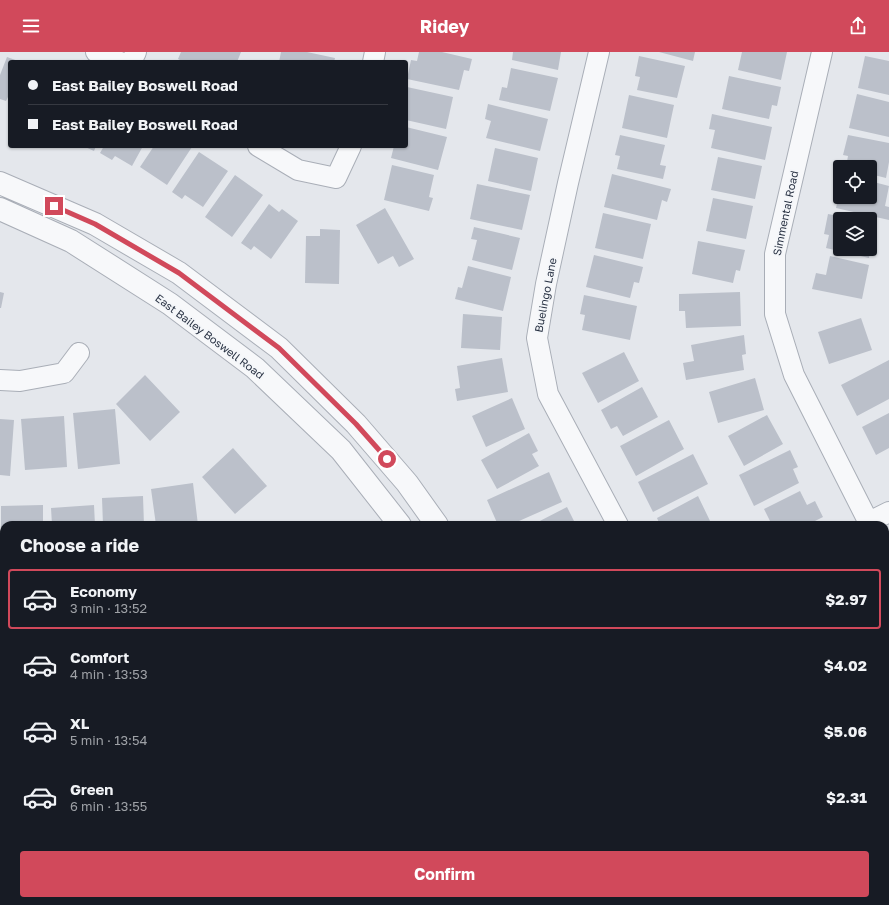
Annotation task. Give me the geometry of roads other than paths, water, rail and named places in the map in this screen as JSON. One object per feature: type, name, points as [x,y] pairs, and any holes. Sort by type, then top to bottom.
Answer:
[{"type":"street","points":[[96,52],[115,60]]},
{"type":"street","name":"Buelingo Lane","points":[[599,52],[546,284],[537,338],[548,394],[616,521]]},
{"type":"street","name":"Simmental Road","points":[[822,52],[775,254],[775,314],[794,375],[867,521]]},
{"type":"street","points":[[261,148],[298,170],[336,178],[350,148]]},
{"type":"street","points":[[0,183],[95,224],[179,273],[279,348],[356,424],[407,483],[434,521]]},
{"type":"street","name":"East Bailey Boswell Road","points":[[0,209],[71,241],[170,304],[255,368],[341,450],[397,521]]},
{"type":"street","points":[[0,380],[20,381],[64,373],[79,353]]},
{"type":"street","points":[[874,521],[889,512]]}]
